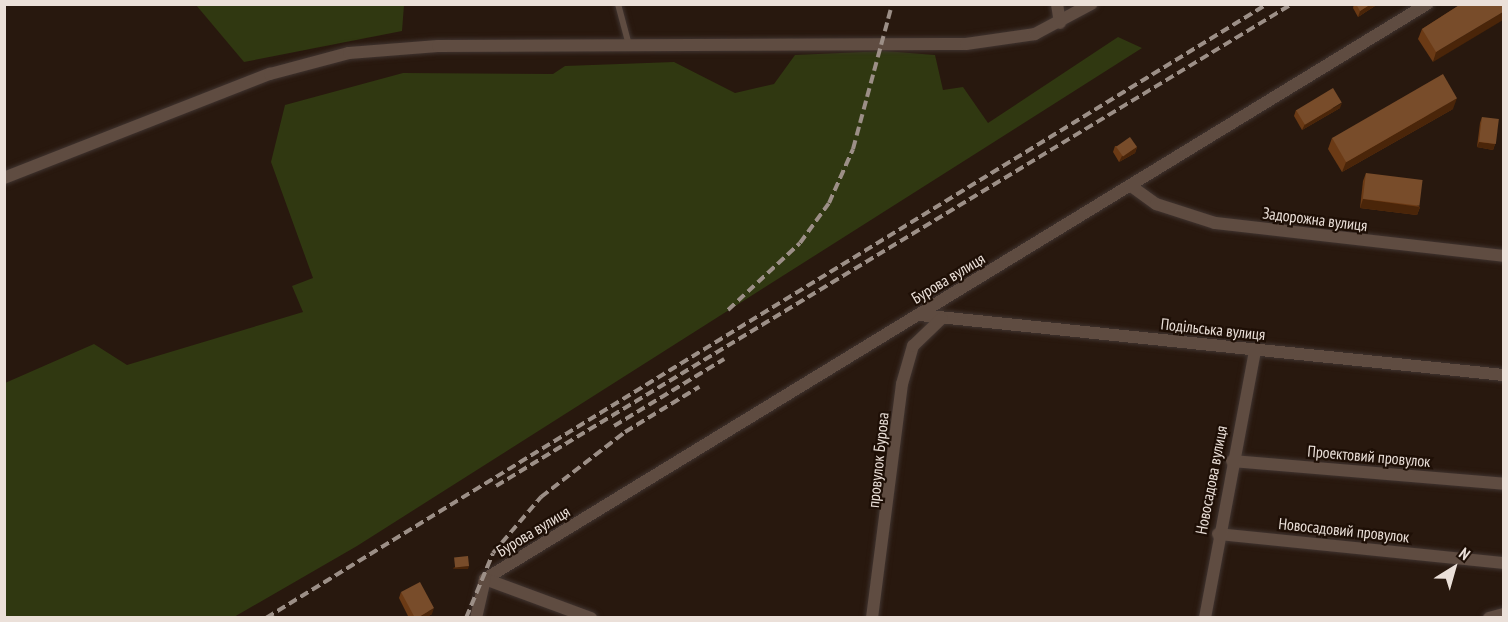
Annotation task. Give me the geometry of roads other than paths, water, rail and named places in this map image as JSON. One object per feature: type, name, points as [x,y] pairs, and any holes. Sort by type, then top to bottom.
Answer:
[{"type":"street","points":[[1057,4],[1060,23]]},
{"type":"street","points":[[4,178],[321,59],[410,47],[966,44],[1012,40],[1060,23],[1091,4]]},
{"type":"street","name":"Бурова вулиця","points":[[485,579],[1427,4]]},
{"type":"street","name":"Задорожна вулиця","points":[[1131,186],[1156,204],[1215,223],[1503,256]]},
{"type":"street","name":"Подільська вулиця","points":[[919,315],[1503,375]]},
{"type":"street","name":"провулок Бурова","points":[[872,618],[902,384],[913,346],[942,318]]},
{"type":"street","name":"Новосадова вулиця","points":[[1205,618],[1218,534],[1255,350]]},
{"type":"street","name":"Проектовий провулок","points":[[1232,461],[1503,484]]},
{"type":"street","name":"Новосадовий провулок","points":[[1218,534],[1503,563]]},
{"type":"street","points":[[476,618],[485,579],[591,618]]},
{"type":"street","points":[[1489,618],[1503,614]]},
{"type":"lane","points":[[618,4],[630,45]]},
{"type":"railway","points":[[728,310],[800,243],[829,203],[853,149],[892,4]]},
{"type":"railway","points":[[266,618],[1267,4]]},
{"type":"railway","points":[[496,486],[1292,4]]},
{"type":"railway","points":[[614,426],[724,359]]},
{"type":"railway","points":[[466,618],[493,553],[541,497],[625,432],[699,387]]}]
